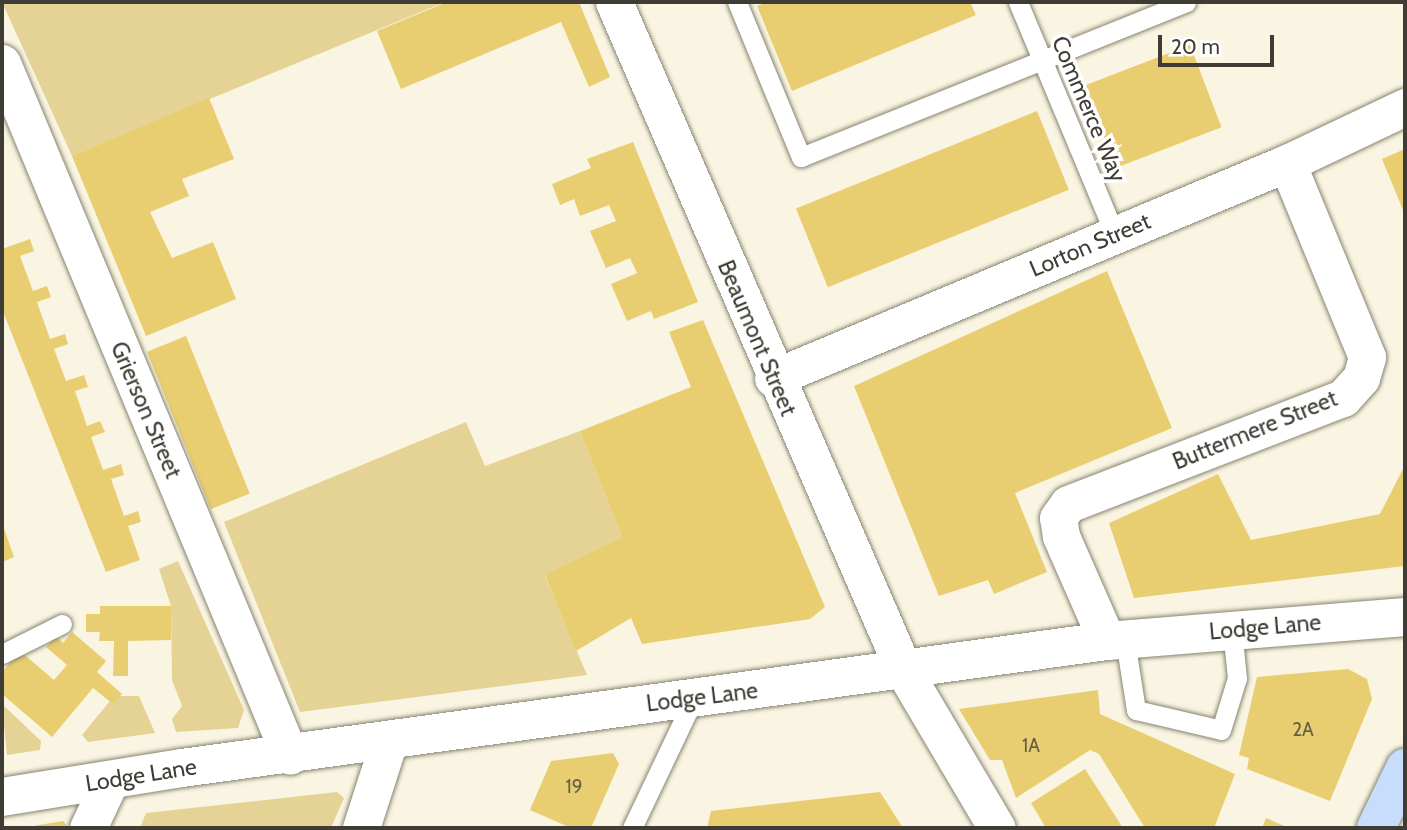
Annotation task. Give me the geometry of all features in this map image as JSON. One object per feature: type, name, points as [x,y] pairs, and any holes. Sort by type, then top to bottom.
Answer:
[{"type":"highway","points":[[1376,828],[1405,768]]},
{"type":"main road","name":"Lodge Lane","points":[[2,797],[111,779],[1116,640],[1405,617]]},
{"type":"street","name":"Beaumont Street","points":[[614,2],[773,378],[904,671],[997,828]]},
{"type":"street","name":"Grierson Street","points":[[2,63],[290,756]]},
{"type":"street","name":"Lorton Street","points":[[773,378],[1287,163],[1405,107]]},
{"type":"street","name":"Buttermere Street","points":[[1116,640],[1062,536],[1058,518],[1068,503],[1343,398],[1361,378],[1367,357],[1287,163]]},
{"type":"street","points":[[361,828],[389,741]]},
{"type":"street","points":[[88,828],[111,779]]},
{"type":"lane","points":[[737,2],[801,157],[1186,2]]},
{"type":"lane","name":"Commerce Way","points":[[1018,2],[1115,235]]},
{"type":"lane","points":[[2,654],[62,624]]},
{"type":"lane","points":[[1116,640],[1136,710],[1221,730],[1237,678],[1232,630]]},
{"type":"lane","points":[[632,828],[694,698]]},
{"type":"shaded area","points":[[2,2],[445,2],[72,156]]},
{"type":"shaded area","points":[[466,422],[485,466],[580,431],[622,537],[545,576],[587,675],[300,712],[224,522]]},
{"type":"shaded area","points":[[178,561],[244,710],[238,728],[176,732],[172,719],[182,706],[172,680],[171,606],[159,569]]},
{"type":"shaded area","points":[[114,696],[139,696],[155,733],[88,742],[82,735]]},
{"type":"shaded area","points":[[2,704],[41,741],[40,750],[7,755]]},
{"type":"shaded area","points":[[337,792],[344,798],[331,828],[140,828],[146,813]]},
{"type":"building","points":[[447,2],[579,2],[610,77],[589,87],[561,22],[401,89],[377,31]]},
{"type":"building","points":[[768,2],[970,2],[976,15],[792,91],[757,6]]},
{"type":"building","points":[[1190,45],[1222,127],[1116,168],[1085,85]]},
{"type":"building","points":[[209,98],[234,159],[182,179],[189,196],[150,212],[172,258],[213,242],[236,299],[146,336],[72,156]]},
{"type":"building","points":[[1037,111],[1069,190],[828,287],[796,208]]},
{"type":"building","points":[[633,142],[698,302],[654,319],[651,311],[627,321],[611,284],[637,273],[630,258],[606,268],[590,231],[616,221],[609,205],[580,216],[574,199],[560,205],[552,184],[591,168],[587,159]]},
{"type":"building","points":[[1405,149],[1405,215],[1382,159]]},
{"type":"building","points":[[30,239],[34,251],[20,256],[33,291],[47,286],[51,297],[37,302],[50,339],[65,334],[68,344],[54,349],[66,381],[84,375],[88,387],[75,391],[87,426],[100,421],[105,432],[91,437],[103,470],[121,464],[124,475],[111,479],[124,516],[138,511],[141,522],[128,526],[140,560],[106,572],[2,309],[2,249]]},
{"type":"building","points":[[1107,271],[1172,428],[1015,493],[1047,572],[994,594],[988,580],[939,596],[854,386]]},
{"type":"building","points":[[703,320],[825,607],[810,619],[642,644],[631,618],[576,651],[545,575],[622,537],[580,431],[691,387],[669,332]]},
{"type":"building","points":[[186,336],[250,494],[211,509],[147,352]]},
{"type":"building","points":[[1405,465],[1405,566],[1134,598],[1109,523],[1218,474],[1251,540],[1380,514]]},
{"type":"building","points":[[2,523],[14,557],[2,562]]},
{"type":"building","points":[[100,606],[171,606],[171,640],[128,641],[128,676],[113,676],[114,641],[99,641],[100,632],[86,632],[86,614],[100,614]]},
{"type":"building","points":[[72,632],[106,661],[97,672],[122,694],[113,704],[93,688],[52,737],[2,694],[2,672],[20,651],[54,680],[67,665],[46,647],[56,636],[63,643]]},
{"type":"building","points":[[1348,669],[1367,679],[1372,699],[1330,801],[1247,769],[1249,758],[1239,755],[1257,677]]},
{"type":"building","points":[[1098,690],[1100,714],[1235,774],[1214,828],[1145,828],[1099,754],[1090,750],[1016,798],[1002,760],[990,760],[959,709]]},
{"type":"building","points":[[613,753],[619,764],[591,828],[571,828],[530,810],[551,761]]},
{"type":"building","points":[[1085,769],[1123,828],[1046,828],[1031,803]]},
{"type":"building","points":[[880,792],[903,828],[707,828],[711,811]]},
{"type":"building","points":[[1266,818],[1289,828],[1262,828]]},
{"type":"building","points":[[63,821],[69,828],[27,828],[27,827]]}]
